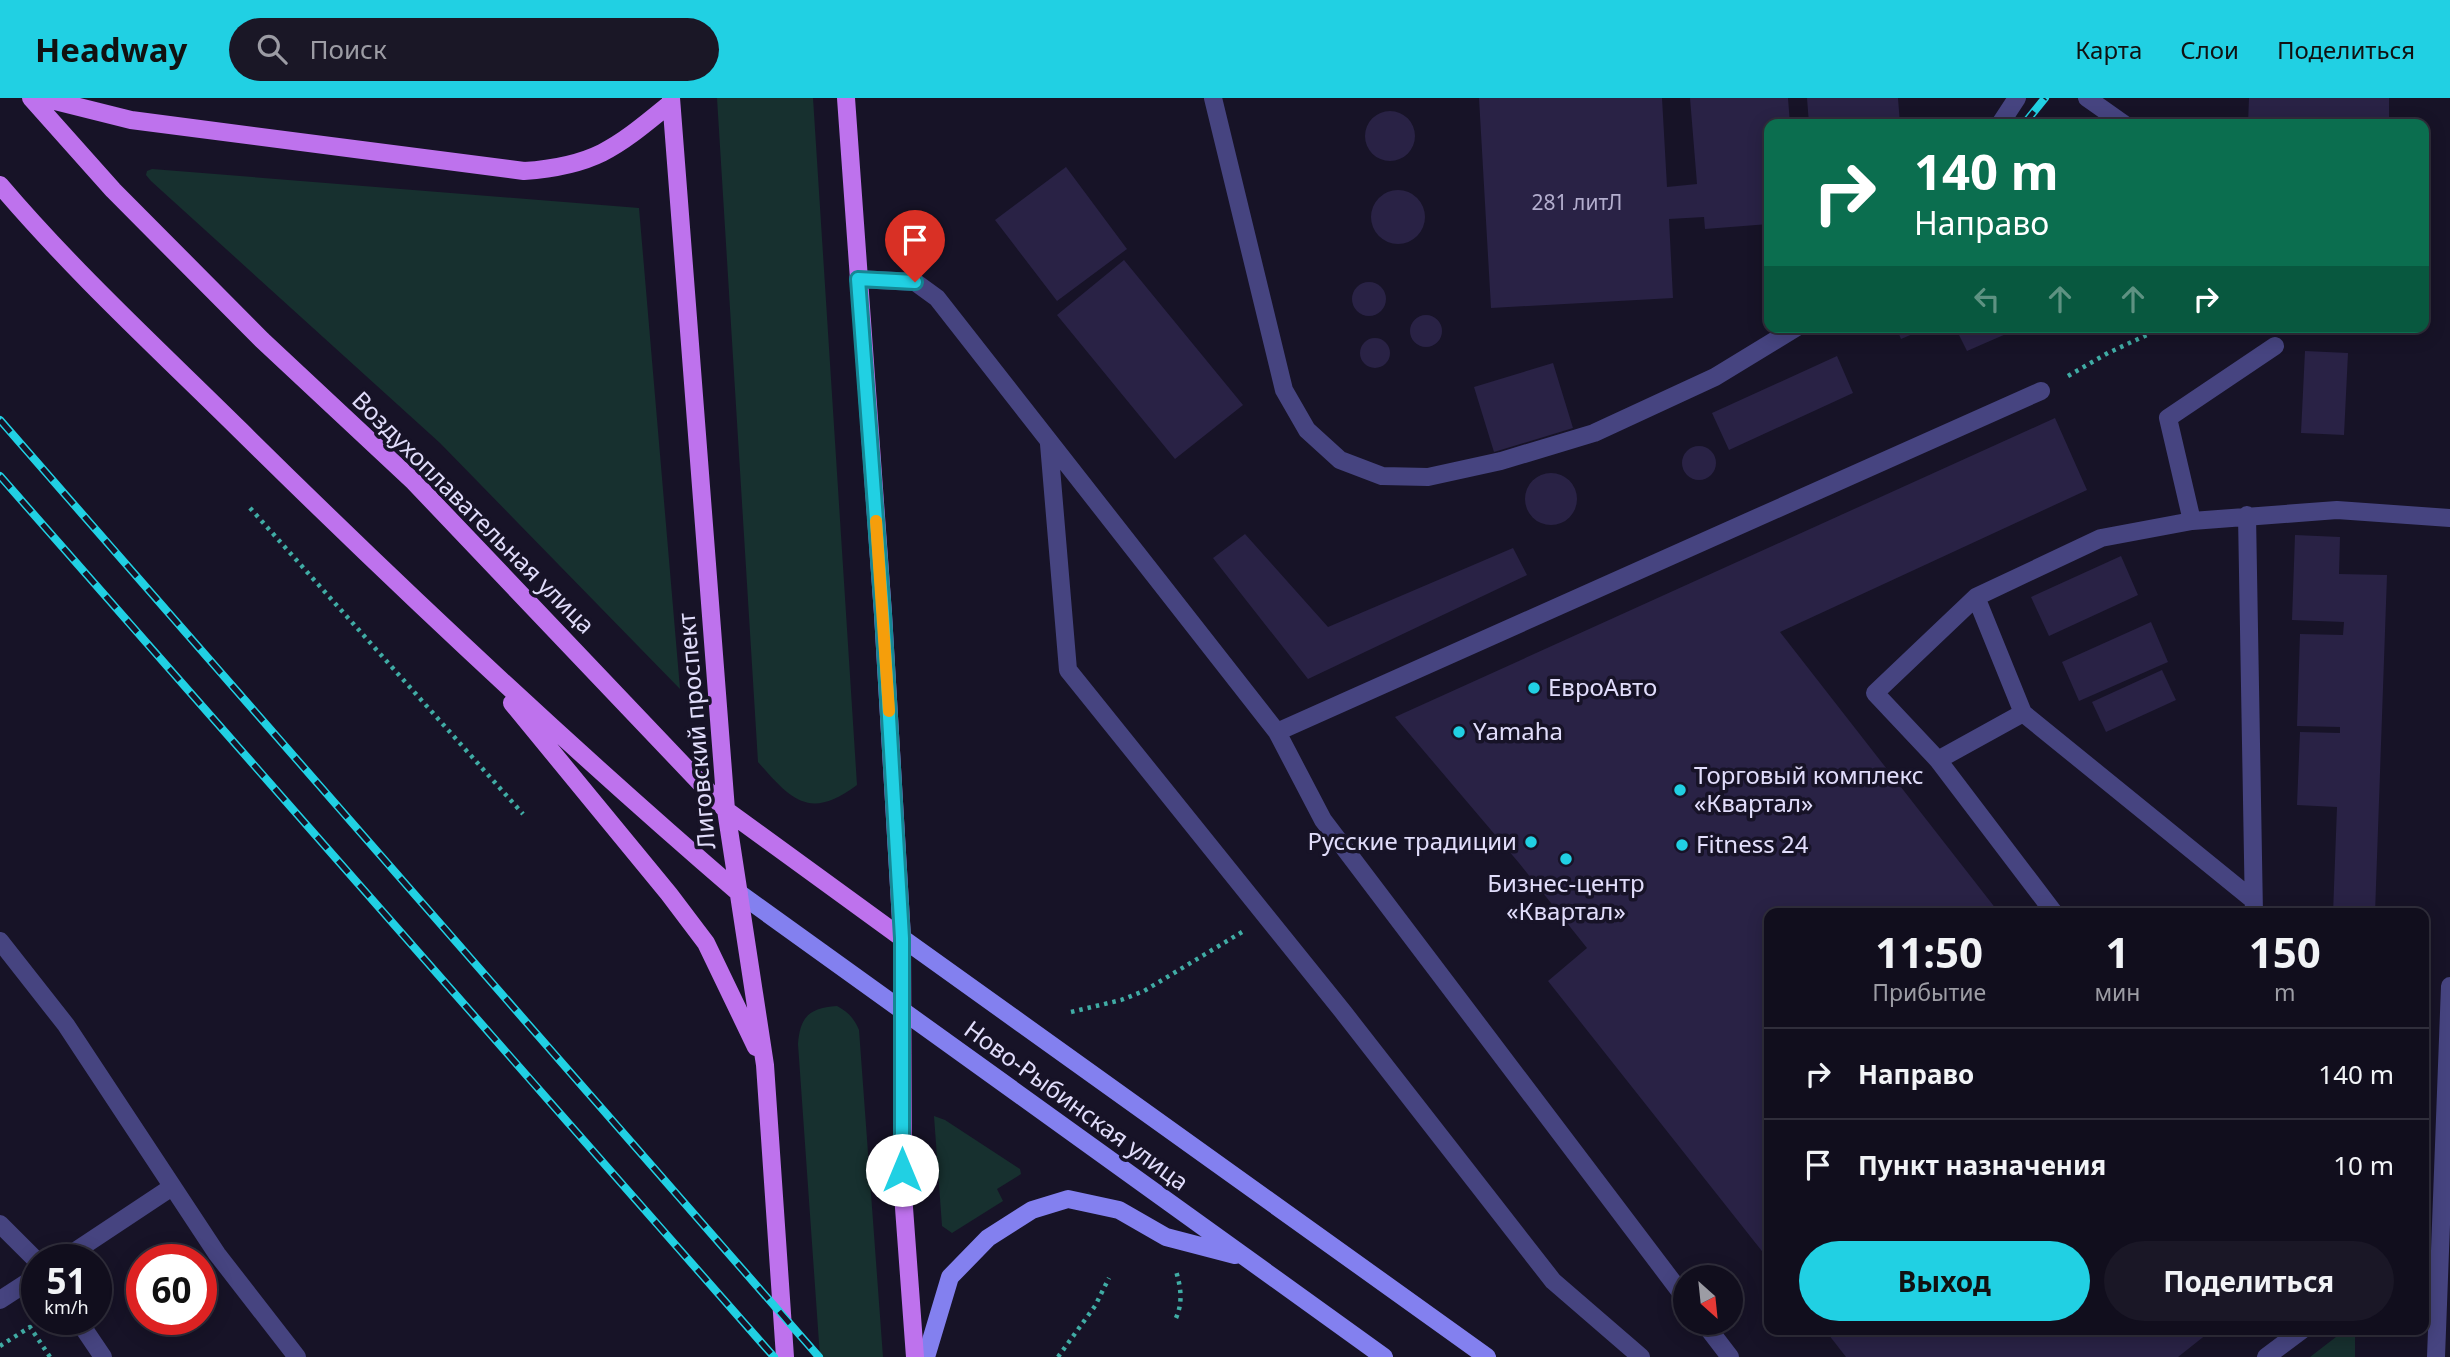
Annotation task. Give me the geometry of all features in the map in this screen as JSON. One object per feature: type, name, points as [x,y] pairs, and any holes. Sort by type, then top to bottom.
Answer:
[{"type":"main road","name":"Воздухоплавательная улица","points":[[31,98],[113,190],[262,340],[414,482],[726,810],[902,938]]},
{"type":"main road","points":[[43,98],[131,120],[524,171],[550,169],[601,155],[621,144],[671,101]]},
{"type":"main road","points":[[846,98],[883,600],[902,938],[902,1194],[915,1357]]},
{"type":"main road","name":"Лиговский проспект","points":[[671,101],[726,810],[765,1065],[785,1357]]},
{"type":"main road","points":[[0,185],[43,236],[472,655],[739,893]]},
{"type":"main road","points":[[472,655],[661,884],[706,943],[765,1065]]},
{"type":"main road","name":"Ново-Рыбинская улица","points":[[739,893],[1384,1357]]},
{"type":"main road","name":"Ново-Рыбинская улица","points":[[902,938],[1487,1357]]},
{"type":"main road","points":[[926,1357],[950,1277],[988,1238],[1032,1210],[1068,1199],[1119,1210],[1166,1237],[1245,1257]]},
{"type":"street","points":[[1213,98],[1284,390],[1307,430],[1340,460],[1382,476],[1428,477],[1501,461],[1594,433],[1715,377],[1787,333]]},
{"type":"street","points":[[2003,119],[2017,98]]},
{"type":"street","points":[[2087,98],[2117,119]]},
{"type":"street","points":[[858,279],[915,282],[937,298],[1277,732],[1323,820],[1673,1282]]},
{"type":"street","points":[[2192,521],[2168,418],[2275,346]]},
{"type":"street","points":[[1277,732],[2041,391]]},
{"type":"street","points":[[1049,444],[1068,670],[1553,1282],[1641,1357]]},
{"type":"street","points":[[2050,908],[1938,760],[1875,693],[1976,597],[2101,538],[2192,521],[2247,515],[2337,510],[2450,518]]},
{"type":"street","points":[[2247,515],[2253,906]]},
{"type":"street","points":[[1976,597],[2023,713],[2253,906]]},
{"type":"street","points":[[1938,760],[2023,713]]},
{"type":"street","points":[[0,941],[66,1025],[217,1254],[297,1357]]},
{"type":"street","points":[[2437,1357],[2431,1303],[2450,986]]},
{"type":"street","points":[[86,1244],[172,1187]]},
{"type":"street","points":[[0,1224],[21,1245]]},
{"type":"street","points":[[0,1300],[21,1286]]},
{"type":"street","points":[[88,1335],[103,1357]]},
{"type":"street","points":[[1713,1335],[1730,1357]]},
{"type":"street","points":[[2266,1357],[2295,1335]]},
{"type":"path","points":[[2041,391],[2108,353],[2151,333]]},
{"type":"path","points":[[250,508],[523,814]]},
{"type":"path","points":[[1071,1012],[1121,1000],[1144,991],[1267,918]]},
{"type":"path","points":[[1176,1270],[1181,1306],[1176,1318]]},
{"type":"path","points":[[1058,1357],[1095,1306],[1109,1278]]},
{"type":"path","points":[[0,1346],[30,1327],[50,1357]]},
{"type":"green space","points":[[717,98],[813,98],[857,785],[826,802],[814,803],[792,796],[758,762]]},
{"type":"green space","points":[[152,169],[639,208],[680,689],[440,443],[151,181],[146,175],[147,171]]},
{"type":"green space","points":[[837,1006],[850,1016],[859,1030],[883,1357],[820,1357],[798,1044],[801,1027],[808,1016],[819,1009]]},
{"type":"green space","points":[[934,1116],[945,1120],[1020,1169],[1021,1174],[997,1189],[1003,1201],[952,1233],[942,1226]]},
{"type":"green space","points":[[2339,1335],[2355,1335],[2355,1357],[2310,1357]]},
{"type":"building","points":[[1479,98],[1662,98],[1667,187],[1697,184],[1690,98],[1788,98],[1790,119],[1764,119],[1764,224],[1705,229],[1704,217],[1669,219],[1673,298],[1491,308]]},
{"type":"building","points":[[1807,98],[1898,98],[1900,119],[1809,119]]},
{"type":"building","points":[[2249,98],[2389,98],[2389,119],[2248,119]]},
{"type":"building","points":[[1390,111],[1407,119],[1415,136],[1407,153],[1390,161],[1373,153],[1365,136],[1373,119]]},
{"type":"building","points":[[1066,167],[1127,249],[1057,301],[995,220]]},
{"type":"building","points":[[1398,190],[1417,198],[1425,217],[1417,236],[1398,244],[1379,236],[1371,217],[1379,198]]},
{"type":"building","points":[[1124,260],[1243,405],[1175,459],[1057,315]]},
{"type":"building","points":[[1369,282],[1381,287],[1386,299],[1381,311],[1369,316],[1357,311],[1352,299],[1357,287]]},
{"type":"building","points":[[1426,315],[1437,320],[1442,331],[1437,342],[1426,347],[1415,342],[1410,331],[1415,320]]},
{"type":"building","points":[[1898,333],[1915,333],[1901,339]]},
{"type":"building","points":[[1958,333],[2008,333],[1967,351]]},
{"type":"building","points":[[1375,338],[1386,342],[1390,353],[1386,364],[1375,368],[1364,364],[1360,353],[1364,342]]},
{"type":"building","points":[[2305,351],[2348,353],[2344,435],[2301,433]]},
{"type":"building","points":[[1837,356],[1853,393],[1729,450],[1712,413]]},
{"type":"building","points":[[1553,363],[1573,428],[1494,452],[1474,387]]},
{"type":"building","name":"Торговый комплекс «Квартал»","points":[[2055,418],[2087,490],[1780,632],[1995,908],[1764,908],[1764,1254],[1548,981],[1587,948],[1395,717]]},
{"type":"building","points":[[1699,446],[1711,451],[1716,463],[1711,475],[1699,480],[1687,475],[1682,463],[1687,451]]},
{"type":"building","points":[[1551,473],[1570,480],[1577,499],[1570,518],[1551,525],[1532,518],[1525,499],[1532,480]]},
{"type":"building","points":[[1245,534],[1328,627],[1513,548],[1527,575],[1308,679],[1213,558]]},
{"type":"building","points":[[2295,535],[2340,537],[2339,574],[2387,575],[2375,908],[2333,908],[2337,807],[2297,805],[2300,732],[2340,733],[2340,727],[2297,726],[2300,634],[2343,635],[2344,622],[2292,620]]},
{"type":"building","points":[[2121,556],[2138,595],[2049,636],[2031,597]]},
{"type":"building","points":[[2151,622],[2168,662],[2079,701],[2062,662]]},
{"type":"building","points":[[2162,670],[2176,700],[2106,732],[2092,702]]},
{"type":"building","points":[[1829,1335],[2206,1335],[2178,1357],[1846,1357]]},
{"type":"railway","points":[[2028,119],[2045,98]]},
{"type":"railway","points":[[0,420],[819,1357]]},
{"type":"railway","points":[[0,476],[774,1357]]},
{"type":"slow traffic","points":[[876,521],[889,711]]},
{"type":"place","name":"ЕвроАвто","points":[[1534,688]]},
{"type":"place","name":"Yamaha","points":[[1459,732]]},
{"type":"place","name":"Торговый комплекс «Квартал»","points":[[1680,790]]},
{"type":"place","name":"Русские традиции","points":[[1531,842]]},
{"type":"place","name":"Fitness 24","points":[[1682,845]]},
{"type":"place","name":"Бизнес-центр «Квартал»","points":[[1566,859]]},
{"type":"route","points":[[902,1170],[902,938],[883,614],[858,279],[915,282]]}]
